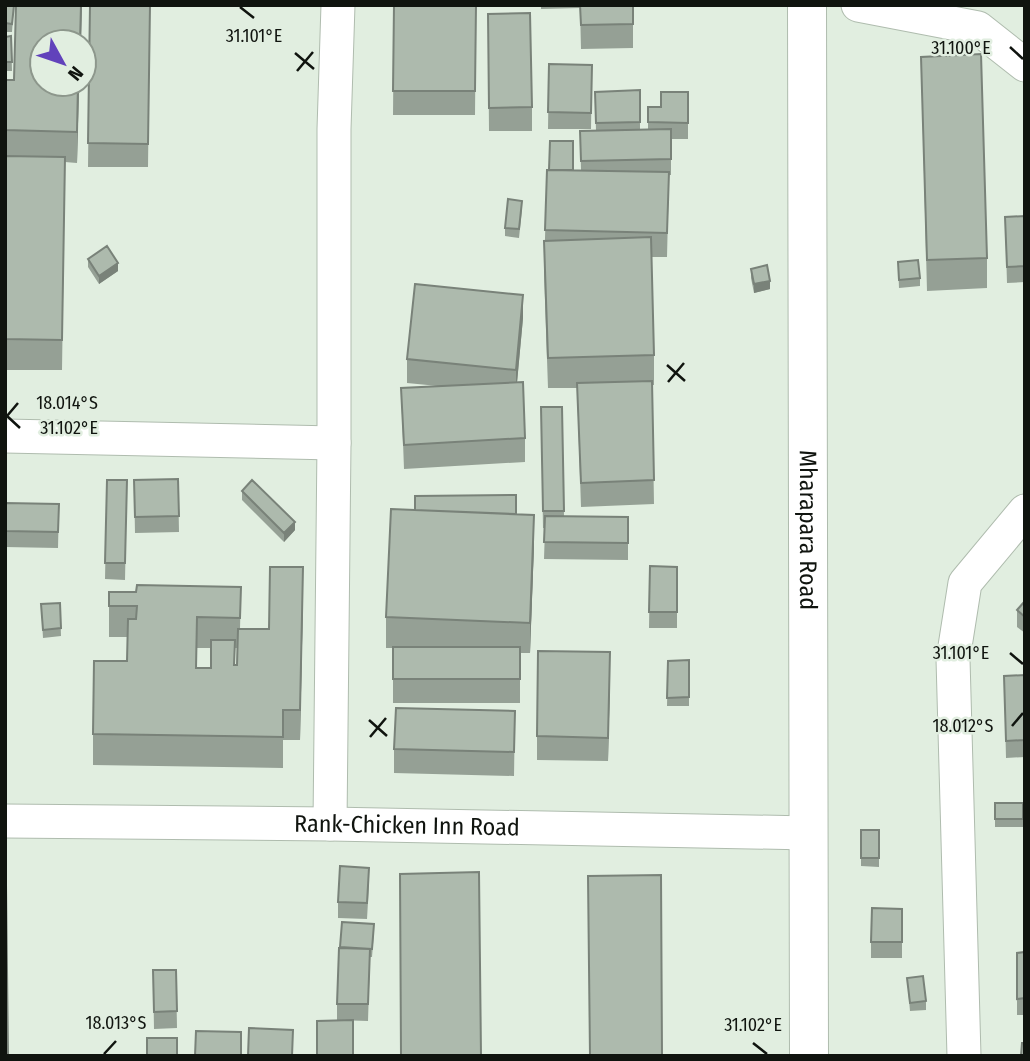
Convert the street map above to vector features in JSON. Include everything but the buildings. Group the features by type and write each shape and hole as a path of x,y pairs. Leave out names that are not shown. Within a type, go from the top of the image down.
{"main road":[{"name":"Mharapara Road","path":"807,5 809,1056"}],"street":[{"path":"330,824 334,130 338,5"},
{"path":"858,5 978,28 1025,65"},
{"path":"5,436 334,443"},
{"path":"964,1056 953,659 965,583 1025,511"},
{"name":"Rank-Chicken Inn Road","path":"5,821 809,833"}]}
